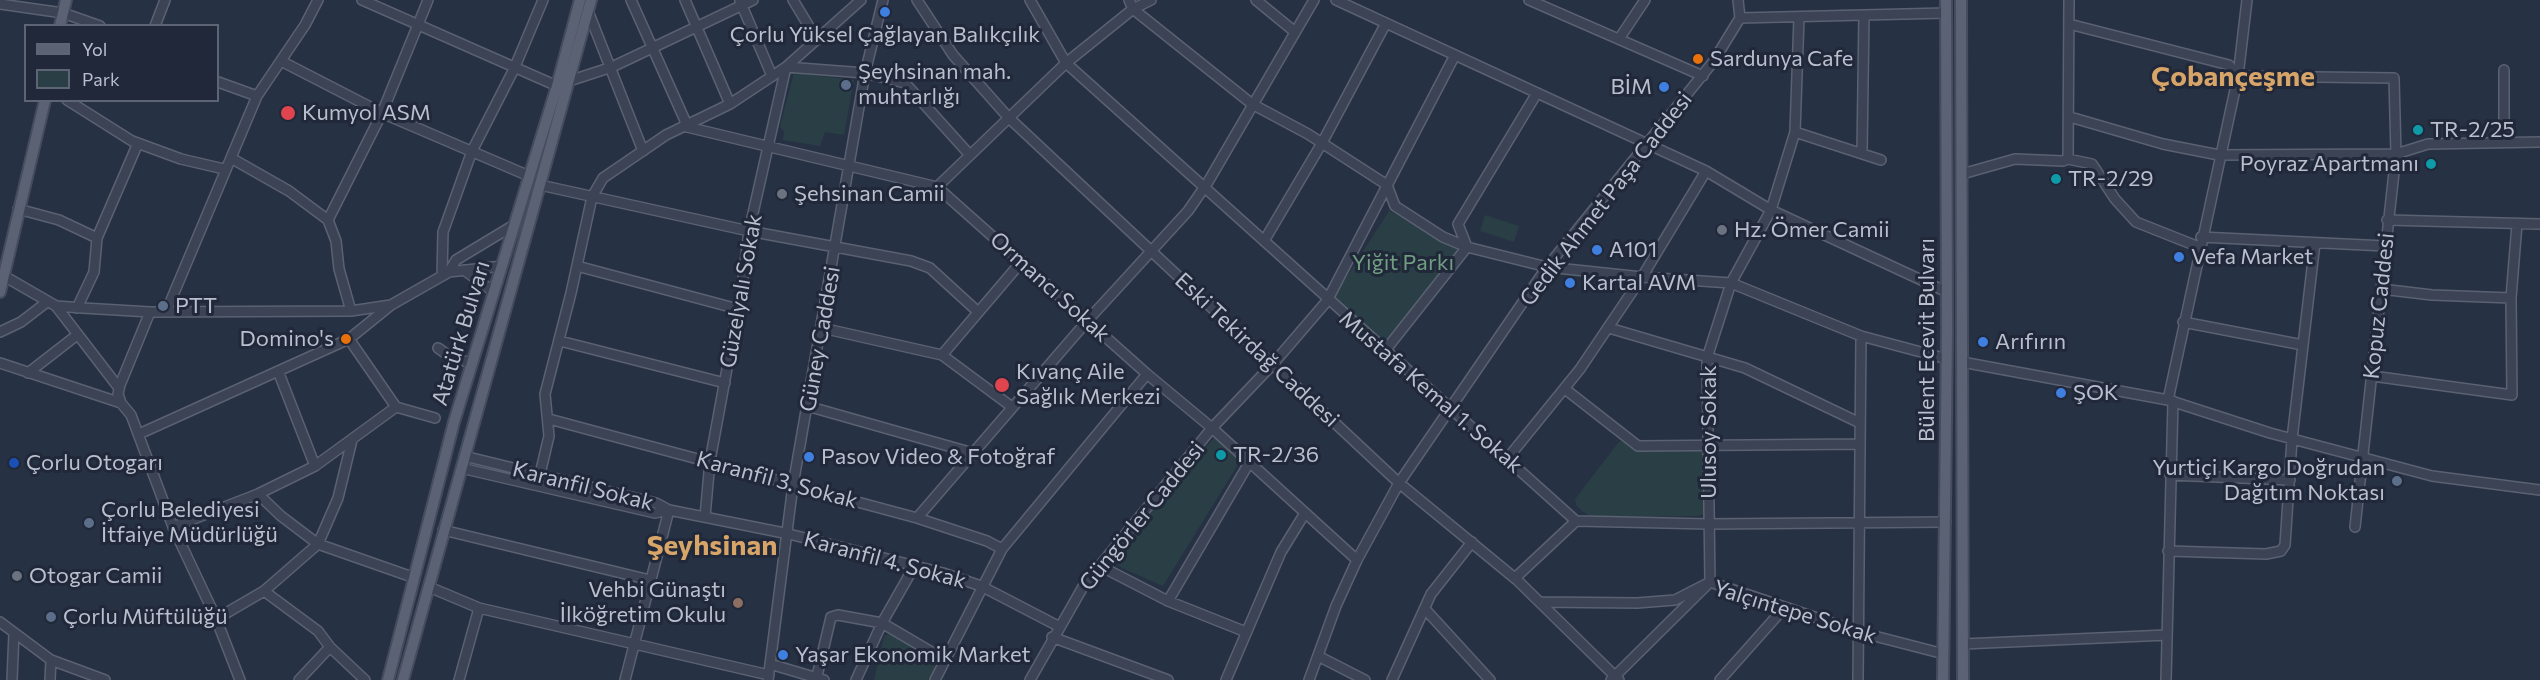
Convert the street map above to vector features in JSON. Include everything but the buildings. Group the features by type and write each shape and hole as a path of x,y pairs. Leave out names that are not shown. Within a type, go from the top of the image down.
{"main road":[{"path":"60,24 66,0"},
{"name":"Atatürk Bulvarı","path":"388,680 454,422 557,86 580,0"},
{"name":"Bülent Ecevit Bulvarı","path":"1944,680 1947,359 1946,0"},
{"name":"Bülent Ecevit Bulvarı","path":"1961,0 1963,680"},
{"name":"Atatürk Bulvarı","path":"403,680 590,5"},
{"path":"0,292 4,276 4,259 45,102"},
{"path":"502,266 517,267"}],"street":[{"path":"156,24 165,0"},
{"path":"166,312 256,96 305,25 318,0"},
{"path":"362,0 557,86"},
{"path":"328,220 382,113 428,0"},
{"path":"445,274 442,232 472,151 514,69 543,0"},
{"path":"631,0 685,126"},
{"path":"685,0 730,104"},
{"path":"569,81 612,67 741,3 753,0"},
{"path":"793,0 816,38"},
{"path":"540,474 549,436 545,394 578,266 592,197 603,178 685,126 730,104 786,67 861,0"},
{"name":"Güney Caddesi","path":"768,677 789,534 793,485 851,164 865,73 883,0"},
{"name":"Eski Tekirdağ Caddesi","path":"917,0 953,56 1008,117 1399,483 1515,578 1615,679"},
{"name":"Mustafa Kemal 1. Sokak","path":"1030,0 1066,63 1205,186 1327,301 1575,521"},
{"path":"937,187 1008,117 1131,5 1151,0"},
{"path":"1256,0 1295,32"},
{"path":"917,518 1088,320 1188,211 1314,0"},
{"path":"1336,0 1706,171 1771,210 1947,292"},
{"path":"1529,0 1550,4 1618,39 1703,76"},
{"path":"1618,39 1645,0"},
{"path":"1738,0 1740,18 1946,13"},
{"path":"2068,159 2069,0"},
{"path":"2166,680 2170,400 2183,322 2238,76 2247,0"},
{"path":"741,3 772,76"},
{"path":"0,4 63,13 94,24"},
{"path":"590,5 643,151"},
{"path":"1131,5 1251,104 1322,143 1387,185 1395,206 1443,237 1467,247 1547,267 1731,283 1862,336 1947,359"},
{"path":"1862,153 1864,15"},
{"name":"Ulusoy Sokak","path":"1710,582 1707,358 1731,283 1771,210 1795,132 1799,17"},
{"name":"Gedik Ahmet Paşa Caddesi","path":"1309,680 1357,560 1399,483 1451,411 1547,267 1703,76 1740,18"},
{"path":"1264,242 1322,143 1386,23"},
{"path":"2069,24 2229,65 2238,76"},
{"name":"Güngörler Caddesi","path":"1030,680 1058,626 1084,585 1212,428 1272,365 1327,301 1455,55"},
{"path":"281,62 382,113 529,176"},
{"path":"786,67 865,73 905,83 969,154"},
{"name":"Güzelyalı Sokak","path":"705,517 711,461 738,309 748,231 786,67"},
{"path":"2504,70 2504,142"},
{"name":"Kopuz Caddesi","path":"2238,76 2394,78 2396,154 2355,527"},
{"path":"219,82 256,96"},
{"path":"1467,247 1458,224 1537,93"},
{"path":"70,102 138,143 181,159 224,169"},
{"path":"2070,117 2163,144 2219,156 2396,154 2428,144 2540,142"},
{"name":"Ormancı Sokak","path":"685,126 851,164 937,187 1147,374 1212,428 1357,560"},
{"path":"1795,132 1881,160"},
{"path":"77,308 94,272 97,238 138,143"},
{"path":"231,158 289,191 328,220 336,241 339,269 351,311"},
{"path":"1962,174 2015,159 2063,161 2068,159 2092,164 2115,199 2136,222 2199,248"},
{"path":"1507,459 1565,389 1609,328 1706,171"},
{"path":"540,185 748,231 911,261 930,268 977,311"},
{"path":"18,209 59,220 97,238"},
{"path":"2388,220 2540,224"},
{"path":"2372,376 2512,395 2511,298 2517,224"},
{"path":"445,274 456,260 514,225"},
{"path":"2201,237 2385,246"},
{"path":"2168,551 2266,554 2281,551 2285,545 2292,439 2315,243"},
{"path":"1384,352 1467,247"},
{"path":"942,355 977,311 1022,261"},
{"path":"139,434 349,339 391,305 445,274 502,266"},
{"path":"578,266 738,309"},
{"path":"464,270 494,292"},
{"path":"4,276 51,304 119,388"},
{"path":"2381,289 2432,295 2511,298"},
{"path":"0,332 51,304 77,308 150,312 351,311 391,305"},
{"path":"150,312 119,388 121,403 131,415 172,527 216,619 240,680"},
{"path":"2183,322 2303,345"},
{"path":"822,328 942,355 1012,407"},
{"path":"1609,328 1744,368 1860,423"},
{"path":"28,373 77,335"},
{"path":"1858,680 1858,522 1862,336"},
{"path":"349,339 396,407 435,418"},
{"path":"560,341 725,383"},
{"path":"438,348 452,358 472,363"},
{"path":"1962,362 2170,400 2292,439 2432,476 2540,489"},
{"path":"0,363 121,403"},
{"path":"278,371 315,466"},
{"path":"935,680 981,586 1002,549 1147,374"},
{"path":"1565,389 1638,446 1859,444"},
{"path":"807,406 973,453"},
{"path":"172,527 258,494 315,466 396,407"},
{"name":"Karanfil 3. Sokak","path":"549,419 917,518 987,541 1002,549"},
{"path":"216,619 264,591 318,544 338,498 352,440"},
{"name":"Karanfil Sokak","path":"464,456 656,502 669,510"},
{"path":"1168,601 1250,463"},
{"name":"Karanfil Sokak","path":"461,468 655,513 669,510"},
{"path":"2170,475 2290,480"},
{"path":"258,494 281,516 318,544 415,578"},
{"path":"626,680 669,510"},
{"name":"Karanfil 4. Sokak","path":"669,510 789,534 915,565 981,586 1058,626"},
{"path":"1226,680 1281,552 1305,513"},
{"path":"1515,578 1575,521 1709,524 1946,522"},
{"path":"443,530 650,580"},
{"path":"1392,680 1431,594 1472,542"},
{"path":"856,680 882,623 915,565"},
{"path":"1100,566 1168,601 1246,632"},
{"path":"1615,679 1710,582"},
{"name":"Yalçıntepe Sokak","path":"1540,602 1637,603 1675,600 1710,582 1859,632 1944,654"},
{"path":"429,587 479,608 634,642 768,677"},
{"path":"264,591 318,632 330,647 365,680"},
{"path":"459,680 479,608"},
{"path":"1722,679 1784,608"},
{"path":"1425,609 1490,680"},
{"path":"770,664 820,678 831,617 858,617 882,623 945,660"},
{"path":"0,622 51,660 105,680"},
{"path":"12,680 14,633"},
{"path":"1963,645 2167,635"},
{"path":"1052,637 1151,677 1168,680"},
{"path":"298,680 330,647"},
{"path":"1318,656 1365,680"},
{"path":"51,660 51,680"}],"green space":[{"path":"794,73 854,80 844,135 825,132 820,146 783,140 784,132 780,126"},
{"name":"Yiğit Parkı","path":"1389,211 1467,247 1388,348 1332,300"},
{"path":"1485,215 1519,226 1514,242 1480,231"},
{"path":"1216,436 1236,456 1237,466 1163,586 1122,568 1110,557"},
{"path":"1623,440 1704,449 1706,503 1703,514 1699,516 1592,517 1582,511 1576,505 1575,499 1618,443"},
{"path":"889,634 933,658 935,668 928,680 874,680 884,636"}],"place":[{"name":"Çorlu Yüksel Çağlayan Balıkçılık","path":"885,12"},
{"name":"Sardunya Cafe","path":"1698,59"},
{"name":"Şeyhsinan mah. muhtarlığı","path":"846,85"},
{"name":"BİM","path":"1664,87"},
{"name":"Kumyol ASM","path":"288,113"},
{"name":"TR-2/25","path":"2418,130"},
{"name":"Poyraz Apartmanı","path":"2431,164"},
{"name":"TR-2/29","path":"2056,179"},
{"name":"Şehsinan Camii","path":"782,194"},
{"name":"Hz. Ömer Camii","path":"1722,230"},
{"name":"A101","path":"1597,250"},
{"name":"Vefa Market","path":"2179,257"},
{"name":"Kartal AVM","path":"1570,283"},
{"name":"PTT","path":"163,306"},
{"name":"Domino's","path":"346,339"},
{"name":"Arıfırın","path":"1983,342"},
{"name":"Kıvanç Aile Sağlık Merkezi","path":"1002,385"},
{"name":"ŞOK","path":"2061,393"},
{"name":"TR-2/36","path":"1221,455"},
{"name":"Pasov Video & Fotoğraf","path":"809,457"},
{"name":"Çorlu Otogarı","path":"14,463"},
{"name":"Yurtiçi Kargo Doğrudan Dağıtım Noktası","path":"2397,481"},
{"name":"Çorlu Belediyesi İtfaiye Müdürlüğü","path":"89,523"},
{"name":"Otogar Camii","path":"17,576"},
{"name":"Vehbi Günaştı İlköğretim Okulu","path":"738,603"},
{"name":"Çorlu Müftülüğü","path":"51,617"},
{"name":"Yaşar Ekonomik Market","path":"783,655"}],"district":[{"name":"Çobançeşme","path":"2233,77"},
{"name":"Şeyhsinan","path":"712,546"}]}
